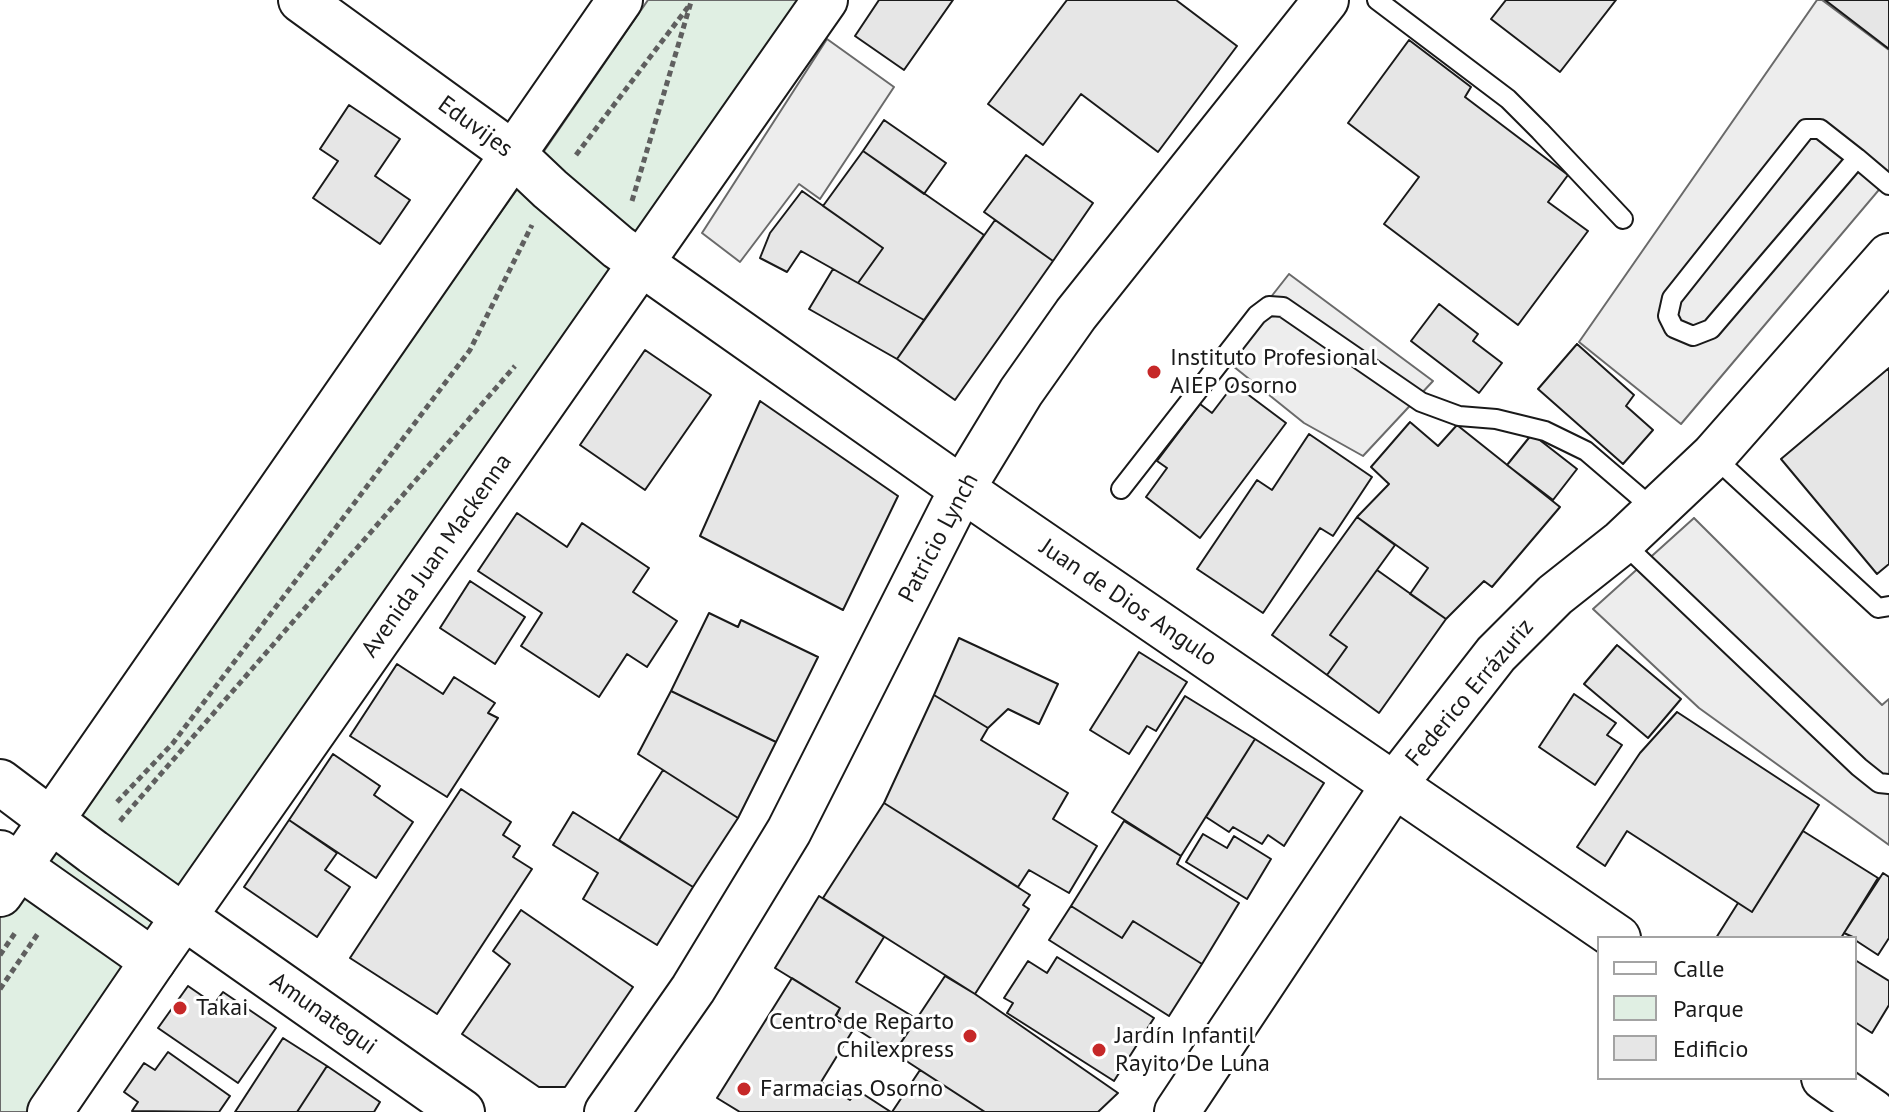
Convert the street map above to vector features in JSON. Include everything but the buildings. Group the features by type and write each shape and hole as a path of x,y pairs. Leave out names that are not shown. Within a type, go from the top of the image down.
{"street":[{"name":"Eduvijes","path":"301,0 512,153 630,255"},
{"path":"153,961 26,880 75,838 512,153 620,0"},
{"name":"Avenida Juan Mackenna","path":"50,1112 630,255 825,0"},
{"name":"Patricio Lynch","path":"607,1112 693,989 789,831 962,489 1021,392 1076,314 1326,0"},
{"name":"Juan de Dios Angulo","path":"630,255 962,489 1615,936"},
{"name":"Federico Errázuriz","path":"1177,1112 1394,785 1496,654 1555,595 1622,542 1713,456 1889,256"},
{"name":"Amunategui","path":"0,782 184,917 462,1112"},
{"path":"1827,1080 1873,1112"}],"lane":[{"path":"1377,0 1508,99 1623,219"},
{"path":"1857,158 1711,329 1693,336 1674,328 1668,316 1672,298 1806,129 1820,129 1857,158 1889,185"},
{"path":"1121,489 1257,315 1269,306 1283,307 1421,402 1459,416 1496,419 1545,431 1586,451 1656,511"},
{"path":"1713,456 1878,608 1889,606"},
{"path":"1622,542 1859,767 1879,783 1889,784"}],"path":[{"path":"630,255 692,1"},
{"path":"75,838 173,743 470,350 550,189 692,1"},
{"path":"75,838 515,365"},
{"path":"0,955 26,880"},
{"path":"0,989 26,880"}],"green space":[{"path":"648,0 812,0 35,1112 0,1112 0,917 540,157"}],"shaded area":[{"path":"1817,0 1822,0 1889,50 1889,178 1681,424 1579,342"},
{"path":"827,39 894,87 820,199 799,184 740,262 702,233"},
{"path":"1289,274 1433,381 1363,456 1304,423 1223,358"},
{"path":"1694,518 1882,705 1889,699 1889,845 1699,708 1593,609"}],"place":[{"name":"Instituto Profesional AIEP Osorno","path":"1154,372"},
{"name":"Takai","path":"180,1008"},
{"name":"Centro de Reparto Chilexpress","path":"970,1036"},
{"name":"Jardín Infantil Rayito De Luna","path":"1099,1050"},
{"name":"Farmacias Osorno","path":"744,1089"}]}
